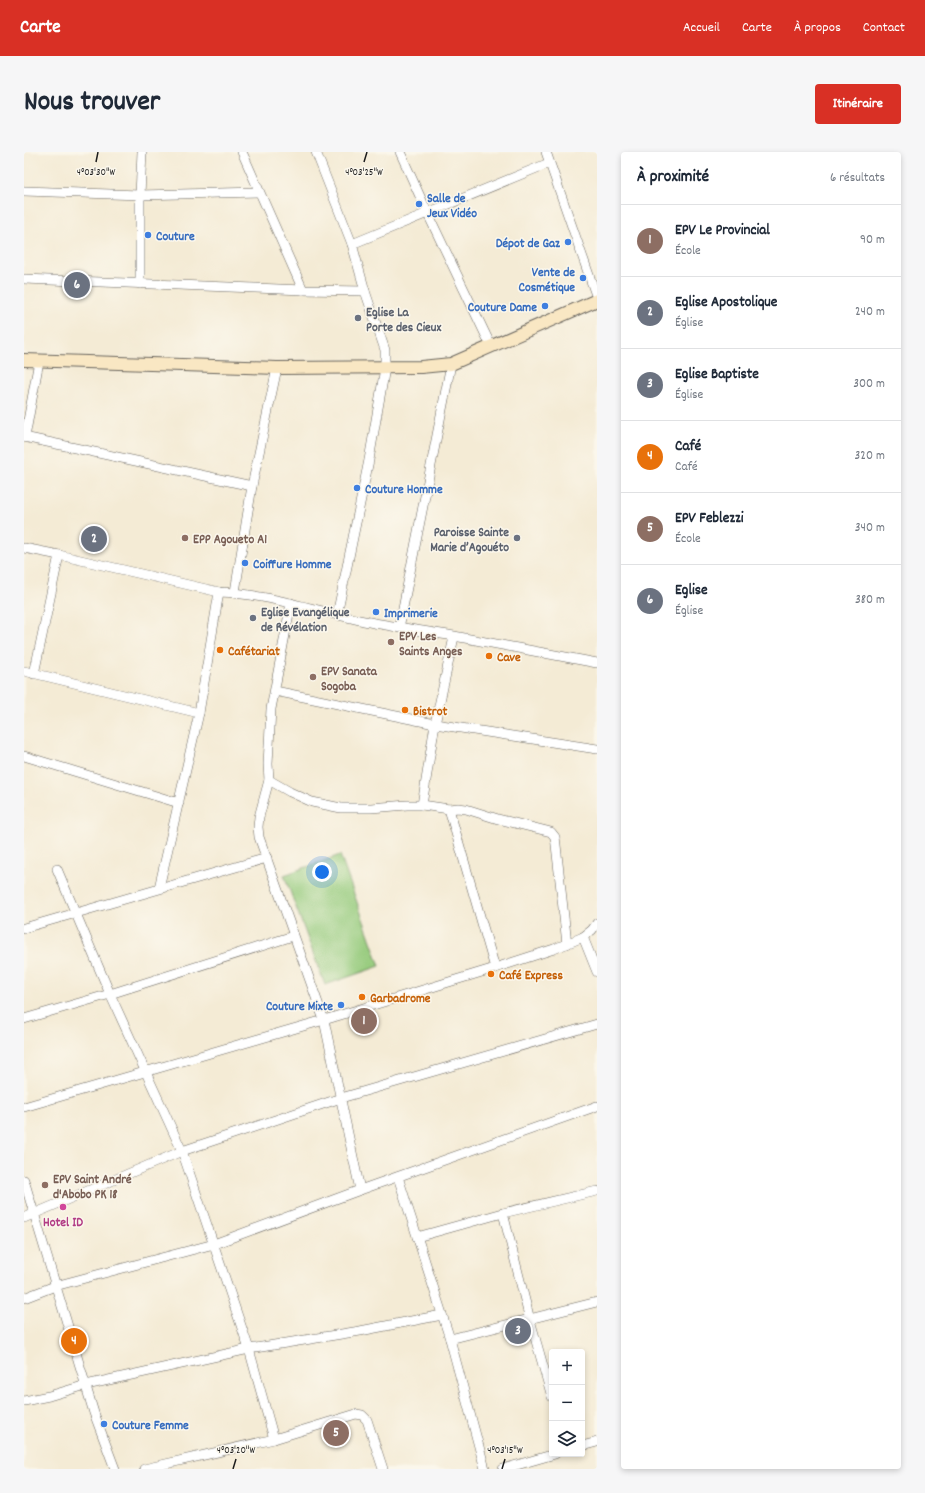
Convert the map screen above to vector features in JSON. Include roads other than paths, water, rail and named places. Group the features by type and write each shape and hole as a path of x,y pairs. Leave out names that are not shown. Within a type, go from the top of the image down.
{"street":[{"path":"140,284 140,195 142,152"},
{"path":"242,152 303,290"},
{"path":"316,152 352,244 365,290 385,350 385,368 369,460 337,615"},
{"path":"400,152 491,346"},
{"path":"24,360 39,362 277,368 385,368 451,364 597,299 546,152"},
{"path":"352,244 549,163"},
{"path":"24,191 140,195 259,192"},
{"path":"24,279 303,290 365,290"},
{"path":"39,362 24,437 252,486"},
{"path":"399,628 451,364"},
{"path":"235,592 252,486 277,368"},
{"path":"24,548 219,592 235,592 291,603 337,615 399,628 454,636 597,663"},
{"path":"34,674 59,555"},
{"path":"159,888 199,713 219,592"},
{"path":"291,603 270,725 269,780 258,827 259,836 293,936 324,1020 360,1190"},
{"path":"422,805 435,724 454,636"},
{"path":"24,671 199,713"},
{"path":"275,692 435,724 597,749"},
{"path":"24,756 179,803"},
{"path":"269,780 312,802 341,808 371,808 407,805 422,805 449,809 458,808 551,832 555,837 567,944"},
{"path":"449,809 495,968"},
{"path":"24,928 267,858"},
{"path":"57,869 144,1071 182,1151 249,1349 274,1438"},
{"path":"24,1107 324,1020 495,968 584,937 597,923"},
{"path":"24,1018 110,994 293,936"},
{"path":"584,937 597,972"},
{"path":"24,1218 182,1151 341,1098 597,1024"},
{"path":"24,1298 55,1286 214,1244 360,1190 597,1106"},
{"path":"398,1177 450,1339 485,1469"},
{"path":"24,1180 94,1413 116,1469"},
{"path":"417,1237 503,1213 597,1191"},
{"path":"503,1213 530,1320 549,1386"},
{"path":"450,1339 597,1302"},
{"path":"24,1401 86,1385 249,1349 360,1331 442,1315"},
{"path":"144,1469 274,1438 356,1414 362,1415 367,1420 383,1469"},
{"path":"585,1445 597,1442"},
{"path":"503,1469 536,1464 549,1457"}],"place":[{"name":"Salle de Jeux Vidéo","path":"419,204"},
{"name":"Couture","path":"148,235"},
{"name":"Dépot de Gaz","path":"568,242"},
{"name":"Vente de Cosmétique","path":"583,278"},
{"name":"Eglise","path":"77,285"},
{"name":"Couture Dame","path":"545,306"},
{"name":"Eglise La Porte des Cieux","path":"358,318"},
{"name":"Couture Homme","path":"357,488"},
{"name":"EPP Agoueto A1","path":"185,538"},
{"name":"Paroisse Sainte Marie d’Agouéto","path":"517,538"},
{"name":"Eglise Apostolique","path":"94,539"},
{"name":"Coiffure Homme","path":"245,563"},
{"name":"Imprimerie","path":"376,612"},
{"name":"Eglise Evangélique de Révélation","path":"253,618"},
{"name":"EPV Les Saints Anges","path":"391,642"},
{"name":"Cafétariat","path":"220,650"},
{"name":"Cave","path":"489,656"},
{"name":"EPV Sanata Sogoba","path":"313,677"},
{"name":"Bistrot","path":"405,710"},
{"name":"Café Express","path":"491,974"},
{"name":"Garbadrome","path":"362,997"},
{"name":"Couture Mixte","path":"341,1005"},
{"name":"EPV Le Provincial","path":"364,1021"},
{"name":"EPV Saint André d'Abobo PK 18","path":"45,1185"},
{"name":"Hotel ID","path":"63,1207"},
{"name":"Eglise Baptiste","path":"518,1331"},
{"name":"Café","path":"74,1341"},
{"name":"Couture Femme","path":"104,1424"},
{"name":"EPV Feblezzi","path":"336,1433"}]}
